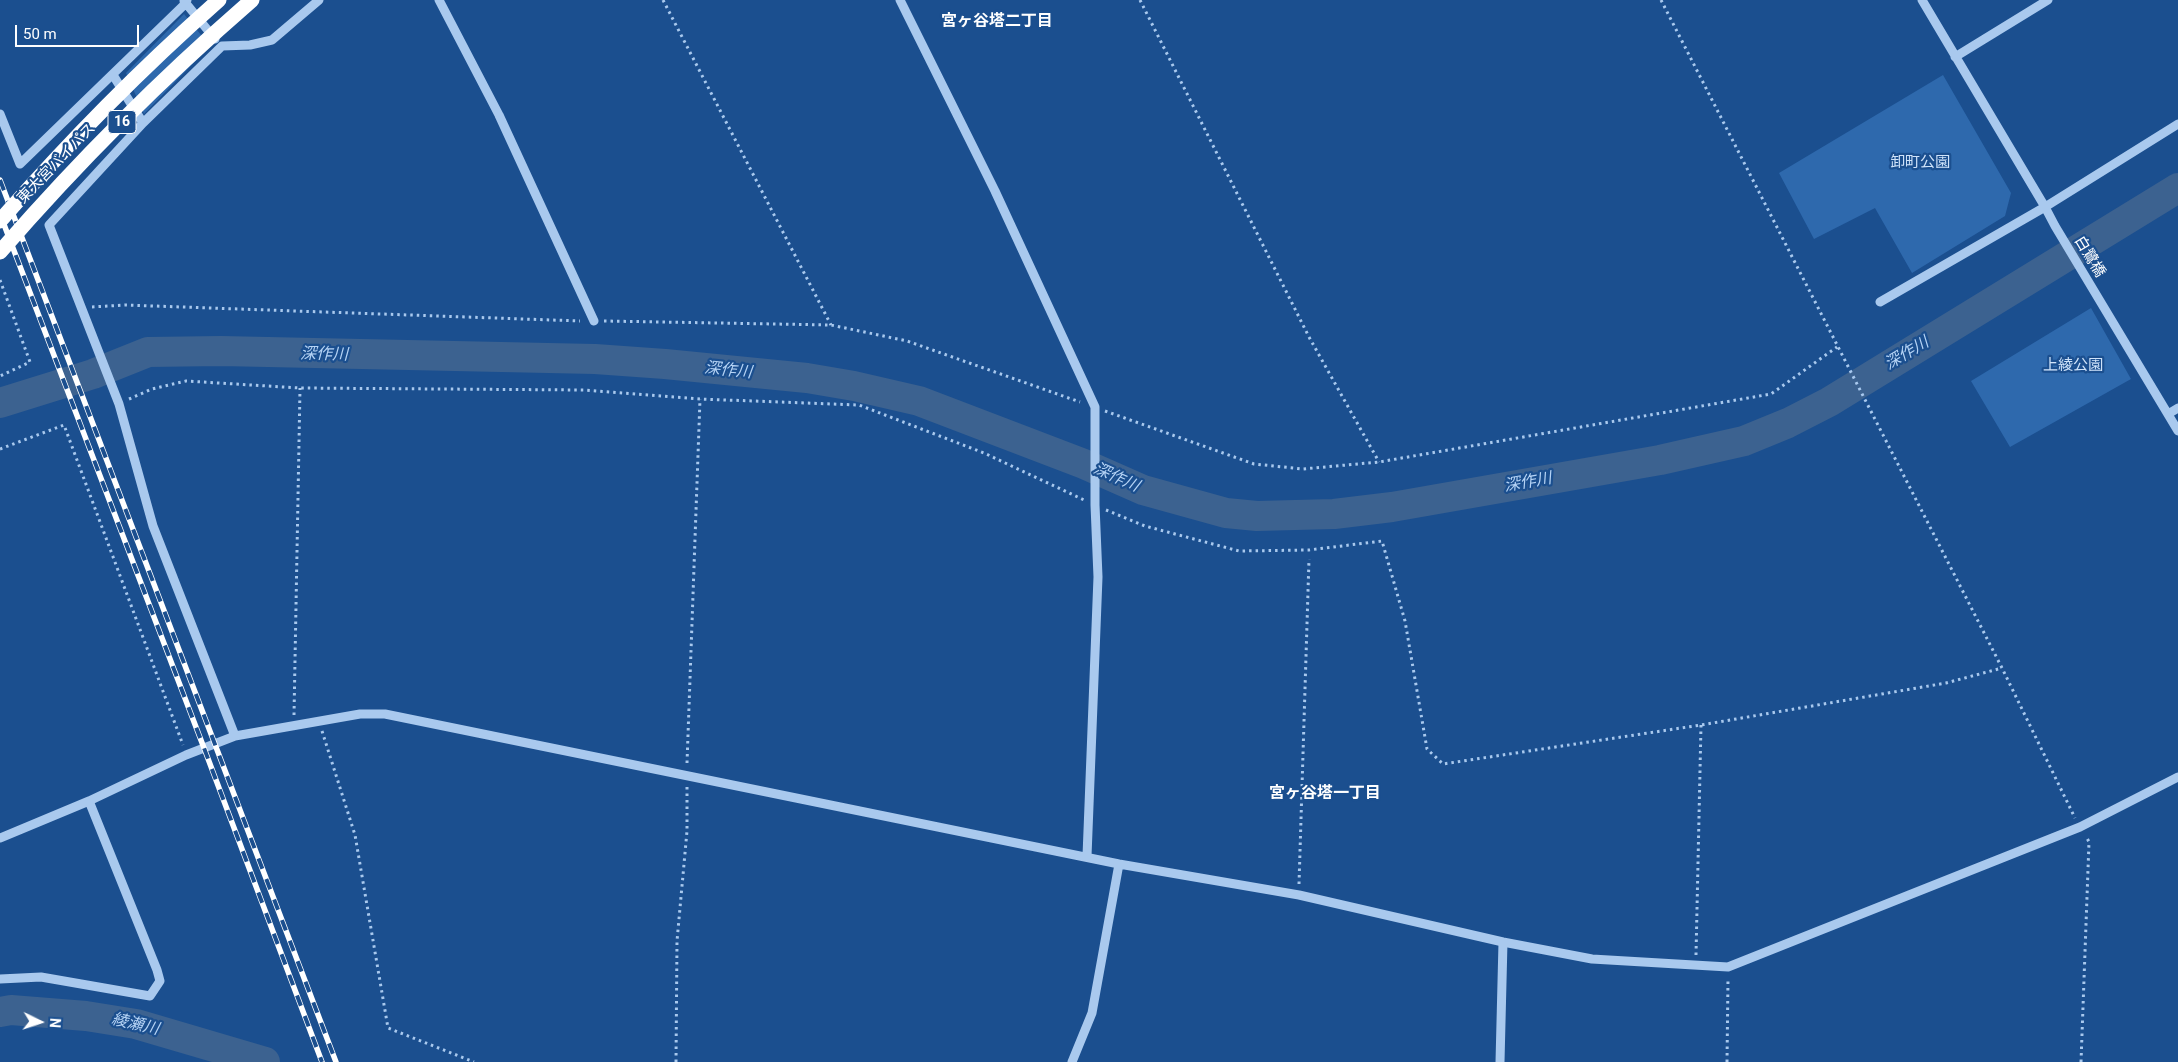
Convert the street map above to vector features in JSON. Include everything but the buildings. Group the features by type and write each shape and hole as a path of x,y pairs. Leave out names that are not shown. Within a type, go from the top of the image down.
{"highway":[{"name":"東大宮バイパス","path":"0,220 85,130 185,30 219,0"},
{"name":"東大宮バイパス","path":"0,252 39,207 106,138 194,51 252,0"}],"street":[{"path":"235,736 153,526 119,404 49,225 143,123 222,46 250,45 272,40 319,0"},
{"path":"440,0 499,115 594,321"},
{"path":"900,0 996,191 1095,407 1095,505 1098,578 1087,856"},
{"name":"白鷺橋","path":"1922,0 2045,207 2054,226 2178,431"},
{"path":"1955,57 2048,0"},
{"path":"0,114 20,164 185,1 222,46"},
{"path":"113,74 143,123"},
{"path":"1880,302 2045,207 2178,124"},
{"path":"2168,414 2178,408"},
{"path":"0,838 89,801 186,755 235,736 360,714 385,714 687,774 1119,864 1299,895 1503,942 1592,959 1728,967 2080,827 2178,778"},
{"path":"0,979 42,977 150,996 160,981 158,970 89,801"},
{"path":"1072,1062 1092,1013 1119,864"},
{"path":"1500,1062 1503,942"}],"path":[{"path":"663,0 831,325"},
{"path":"1140,0 1309,337 1379,462"},
{"path":"1661,0 2089,842 2081,1062"},
{"path":"0,280 30,362 0,376"},
{"path":"81,307 125,305 594,321 831,325 907,341 1254,464 1303,468 1379,462 1771,394 1837,347"},
{"path":"119,404 152,388 186,381 300,388 584,390 700,399 859,405 984,453 1095,505 1145,526 1239,551 1309,550 1382,541 1405,621 1427,749 1443,764 1701,725 1946,683 2002,668"},
{"path":"294,725 300,388"},
{"path":"676,1062 677,941 687,831 687,774 700,399"},
{"path":"0,449 64,425 186,755"},
{"path":"1299,895 1309,559"},
{"path":"319,721 355,834 388,1028 474,1062"},
{"path":"1696,966 1701,725"},
{"path":"1727,1062 1728,967"}],"green space":[{"path":"184,14 210,46 144,114 126,73"},
{"name":"卸町公園","path":"1943,75 2011,193 2005,216 1912,273 1875,208 1814,239 1779,173"},
{"name":"上綾公園","path":"2091,308 2131,379 2010,447 1971,381"}],"waterway":[{"name":"深作川","path":"0,403 93,374 148,352 221,351 595,359 665,364 807,378 854,386 919,401 1084,464 1143,490 1226,513 1257,516 1334,514 1392,507 1660,460 1744,441 1788,423 1829,402 2178,188"},
{"name":"綾瀬川","path":"0,1012 11,1010 86,1016 136,1024 265,1062"}],"railway":[{"path":"0,180 336,1062"},
{"path":"0,214 322,1062"}],"district":[{"name":"宮ヶ谷塔二丁目","path":"997,22"},
{"name":"宮ヶ谷塔一丁目","path":"1325,794"}]}
